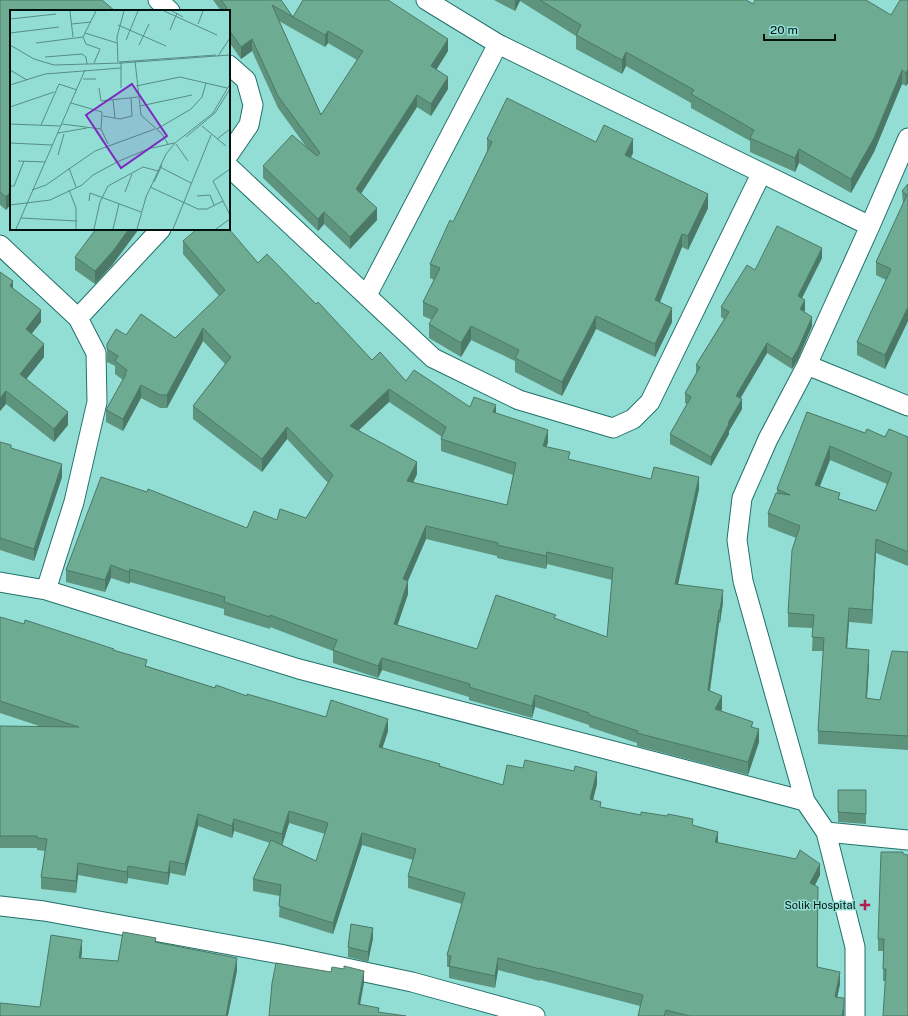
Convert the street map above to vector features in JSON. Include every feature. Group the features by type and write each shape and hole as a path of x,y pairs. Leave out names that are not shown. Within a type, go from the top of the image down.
{"street":[{"path":"158,0 169,10"},
{"path":"426,0 498,44 870,226"},
{"path":"367,295 498,44"},
{"path":"230,66 246,80 253,105 249,125 230,153"},
{"path":"855,1016 854,947 826,832 805,801 743,582 737,540 742,498 768,439 807,366 908,138"},
{"path":"230,168 434,358 519,400 613,428 633,419 650,402 761,174"},
{"path":"78,318 160,230"},
{"path":"0,245 78,318 96,353 97,402 74,502 46,590"},
{"path":"807,366 908,406"},
{"path":"0,582 46,590 299,669 805,801"},
{"path":"826,832 908,840"},
{"path":"0,906 44,911 280,954 412,982 535,1016"}],"building":[{"path":"0,0 102,0 114,10 10,10 10,192 6,197 0,192"},
{"path":"221,0 281,0 293,17 303,0 388,0 448,39 431,66 448,77 431,104 417,95 356,189 377,208 350,237 324,212 318,219 263,166 292,135 317,156 320,153 278,96 252,39 241,47 230,31 230,10 224,10 227,8","holes":["272,5 325,35 328,31 363,51 321,115"]},
{"path":"540,0 746,0 753,4 755,0 866,0 891,15 900,0 908,0 908,69 906,73 902,70 874,138 851,179 799,149 795,158 750,138 754,130 691,94 694,90 626,52 622,60 576,35 581,25"},
{"path":"507,98 596,142 604,125 633,139 625,155 708,194 688,236 682,234 655,300 672,308 655,344 596,316 562,382 515,358 519,350 471,326 461,343 429,324 438,309 423,302 440,268 430,264 450,220 453,222 492,142 487,139"},
{"path":"908,184 908,307 885,355 857,342 891,269 876,262 907,195 902,191"},
{"path":"777,226 822,248 798,296 805,300 800,309 812,317 792,359 767,343 736,396 742,399 711,457 670,434 691,397 685,393 700,367 696,365 729,312 721,307 747,265 755,270"},
{"path":"95,230 128,230 113,251 95,271 75,257"},
{"path":"196,230 230,230 258,263 267,254 316,304 318,302 372,360 380,352 406,381 414,370 470,407 474,397 496,405 493,412 548,430 543,446 570,452 568,459 651,479 654,467 699,477 675,584 723,590 708,690 722,696 715,709 753,722 751,727 759,729 748,762 637,733 638,731 535,695 532,706 469,687 470,684 382,658 378,666 333,650 337,640 270,615 270,617 224,602 225,597 130,569 129,572 111,565 105,580 66,570 101,477 147,492 148,489 247,528 254,511 277,520 280,509 306,518 333,475 287,427 262,459 193,406 231,357 203,328 167,395 160,395 141,385 123,419 106,410 127,370 115,361 118,356 107,349 107,344 116,329 126,335 141,314 175,338 225,290 183,241","holes":["389,389 446,427 441,439 516,463 507,505 407,481 417,462 350,426","426,526 498,543 497,545 546,556 547,552 613,568 607,637 554,618 556,615 496,595 477,649 394,624 408,581 403,579"]},
{"path":"0,272 13,281 10,286 41,310 26,329 44,344 20,374 68,412 54,429 6,391 0,398"},
{"path":"807,412 865,433 867,429 885,437 889,429 908,437 908,552 876,539 872,610 849,608 846,648 869,650 866,698 880,700 892,651 908,652 908,736 818,731 824,638 812,637 814,615 788,613 792,550 800,526 768,513 776,493 790,495 777,489","holes":["830,446 892,473 876,511 838,499 840,493 815,485"]},
{"path":"0,442 11,445 11,448 62,464 34,549 0,538"},
{"path":"0,617 24,624 25,620 114,649 113,650 147,660 145,666 215,688 216,685 247,696 247,694 326,717 331,700 388,719 379,747 440,764 439,766 503,785 507,765 523,768 525,760 574,771 575,766 597,772 590,799 601,802 600,807 641,815 641,812 667,816 668,814 693,819 692,825 718,832 715,842 796,859 800,850 820,864 810,883 818,887 817,967 840,972 835,997 844,998 842,1016 690,1016 666,1010 664,1016 638,1016 643,995 498,958 495,976 449,966 451,956 447,955 465,893 408,876 416,849 362,833 333,923 279,906 281,885 253,879 271,840 316,861 328,823 289,811 282,834 234,819 232,826 198,814 185,864 170,861 168,873 128,866 127,872 78,863 76,881 41,877 47,839 37,838 37,836 0,836 0,726 79,727 0,701"},
{"path":"838,790 866,790 866,814 838,812"},
{"path":"881,852 903,852 903,854 908,855 908,1016 883,1016 886,969 883,969 884,939 878,939"},
{"path":"351,924 373,928 368,952 348,947"},
{"path":"123,932 156,938 155,942 237,958 226,1016 0,1016 0,1003 40,1007 51,935 82,940 79,958 118,961"},
{"path":"276,963 331,972 332,967 344,969 344,966 364,971 358,1004 379,1008 378,1012 406,1016 269,1016 272,983"}],"place":[{"name":"Solik Hospital","path":"865,905"}]}
